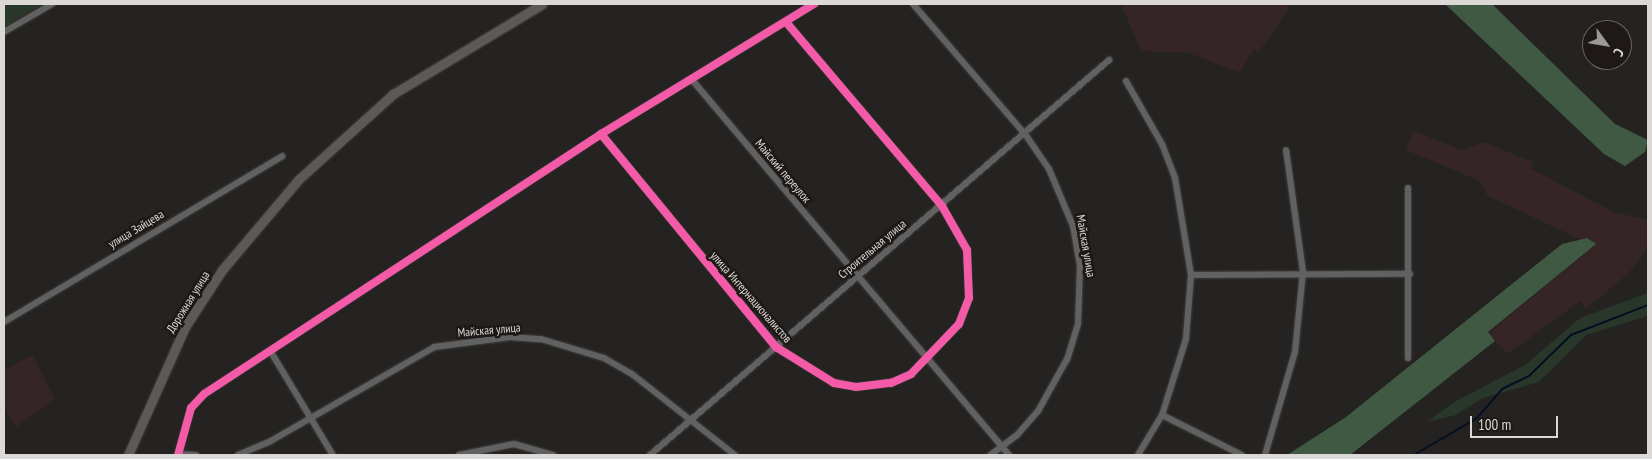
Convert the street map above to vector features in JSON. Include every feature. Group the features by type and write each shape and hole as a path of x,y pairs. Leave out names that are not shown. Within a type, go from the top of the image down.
{"street":[{"path":"4,32 52,4"},
{"name":"Дорожная улица","path":"128,455 185,327 222,270 298,179 393,94 542,4"},
{"path":"196,455 178,454 191,408 271,352 601,134 693,81 814,4"},
{"name":"Майская улица","path":"913,4 1025,134 1065,202 1081,289 1078,324 1067,359 1038,411 1003,448 990,455"},
{"name":"улица Интернационалистов","path":"601,134 776,347 819,377 856,387 891,383 930,360 959,324 970,281 967,250 942,206 786,22"},
{"name":"Строительная улица","path":"650,455 857,275 942,206 1109,60"},
{"name":"Майский переулок","path":"693,81 1009,455"},
{"path":"1126,81 1162,144 1175,178 1191,275 1186,339 1162,415 1138,455"},
{"path":"1265,455 1295,352 1302,272 1286,150"},
{"name":"улица Зайцева","path":"4,322 282,156"},
{"path":"1408,188 1410,274 1408,358"},
{"path":"1191,275 1302,272 1410,274"},
{"name":"Майская улица","path":"238,455 269,442 310,416 434,347 510,337 541,339 604,358 734,455"},
{"path":"271,352 333,455"},
{"path":"1162,415 1242,455"},
{"path":"459,455 514,444 553,455"}],"shaded area":[{"path":"1121,4 1291,4 1273,34 1258,52 1254,49 1240,73 1189,53 1141,51"},
{"path":"1414,131 1462,150 1484,142 1533,162 1531,169 1614,212 1648,220 1648,247 1628,274 1586,309 1580,301 1507,354 1489,333 1594,246 1488,196 1478,180 1406,150"},
{"path":"33,355 55,399 16,427 4,405 4,370"}],"green space":[{"path":"4,4 43,4 4,27"},
{"path":"1445,4 1492,4 1615,124 1648,140 1645,152 1625,166 1604,154"},
{"path":"1587,238 1596,244 1488,332 1495,341 1350,455 1287,455 1346,417 1562,244"},
{"path":"1648,293 1648,316 1586,335 1539,382 1483,398 1456,415 1427,422 1454,402 1525,365 1580,318"}],"waterway":[{"path":"1414,455 1477,418 1502,389 1529,376 1571,335 1648,305"}],"cycle path":[{"path":"178,455 191,408 204,394 601,134 814,4"},
{"path":"601,134 776,347 834,383 856,387 891,383 911,374 959,324 969,298 967,250 942,206 786,22"}]}
